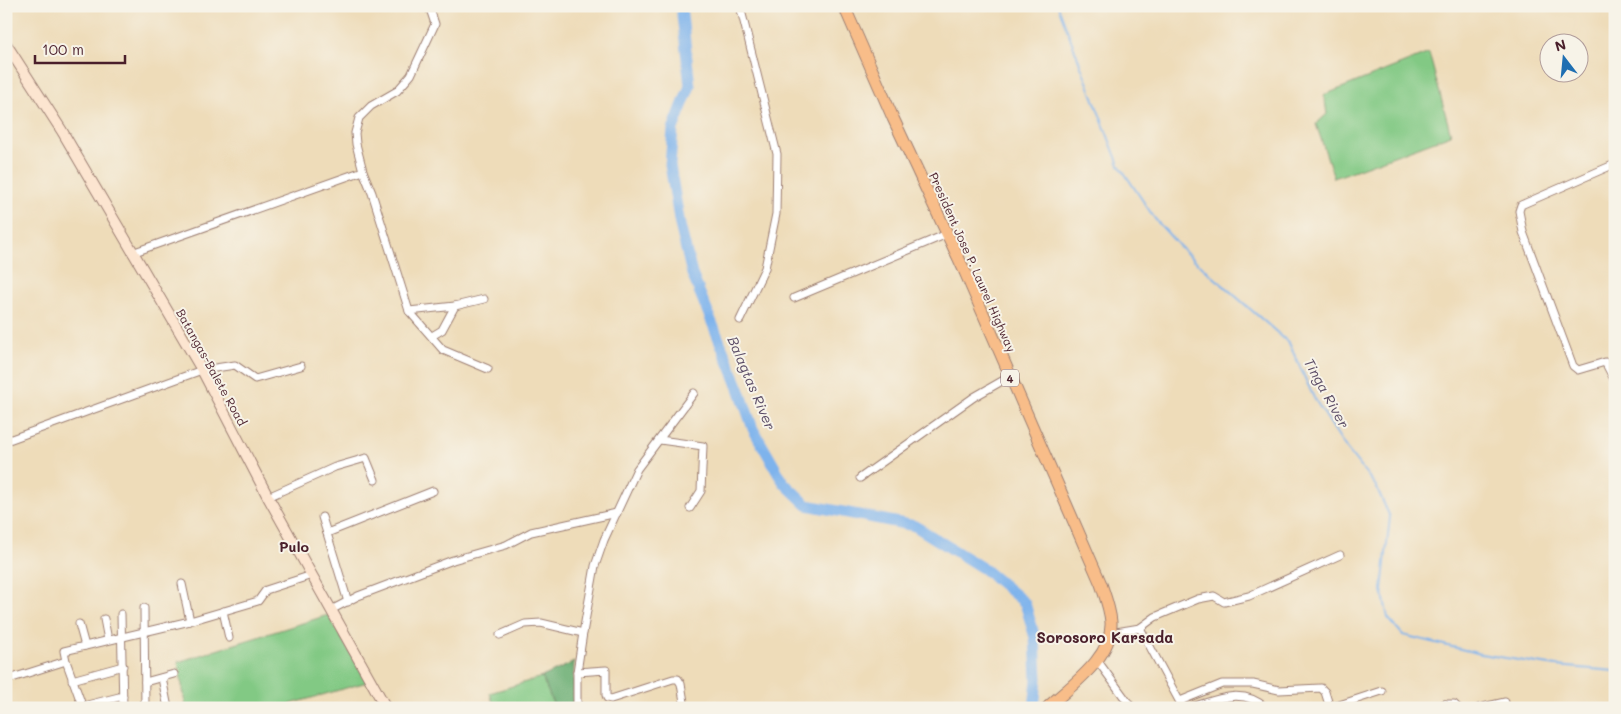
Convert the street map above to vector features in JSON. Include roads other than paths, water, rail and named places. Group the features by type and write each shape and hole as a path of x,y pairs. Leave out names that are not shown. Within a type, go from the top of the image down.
{"highway":[{"name":"President Jose P. Laurel Highway","path":"844,6 1094,564 1108,610 1111,622 1106,647 1097,660 1047,708"}],"main road":[{"name":"Batangas-Balete Road","path":"6,44 62,131 202,370 268,497 386,708"}],"street":[{"path":"429,6 435,24 411,75 398,91 371,106 360,118 356,133 363,171 372,193 409,311 442,350 488,369"},
{"path":"740,6 777,154 776,214 765,268 740,320"},
{"path":"1615,164 1520,205 1519,211 1529,251 1573,366 1578,370 1604,362 1615,381"},
{"path":"132,253 363,171"},
{"path":"794,298 947,234"},
{"path":"409,311 455,306 484,299"},
{"path":"432,336 442,330 455,306"},
{"path":"6,441 202,370 235,365 252,378 261,379 301,366"},
{"path":"860,478 974,397 1009,376"},
{"path":"577,708 578,672 583,633 596,566 604,540 637,469 694,393"},
{"path":"660,440 703,446 701,491 690,508"},
{"path":"268,497 335,467 366,458 375,480"},
{"path":"327,532 433,491"},
{"path":"330,610 453,560 506,545 531,532 617,513"},
{"path":"322,517 348,602"},
{"path":"1110,633 1140,628 1155,617 1198,599 1214,596 1224,602 1249,596 1340,555"},
{"path":"123,696 83,707 72,680 64,651 190,621 258,602 266,590 312,575"},
{"path":"182,584 190,621"},
{"path":"144,608 145,708"},
{"path":"223,611 230,638"},
{"path":"121,614 123,708"},
{"path":"104,619 108,640"},
{"path":"500,635 525,624 541,623 583,633"},
{"path":"79,624 85,646"},
{"path":"1140,628 1182,704 1222,684 1253,684 1279,690 1321,688 1325,692 1330,708 1382,691"},
{"path":"1097,660 1132,708"},
{"path":"6,680 66,661"},
{"path":"72,680 123,666"},
{"path":"578,672 606,670 606,695 611,699 673,679 678,680 681,684 685,708"},
{"path":"145,682 174,674"},
{"path":"162,678 168,708"},
{"path":"1189,708 1230,695 1240,695 1250,697 1266,708"},
{"path":"1479,708 1505,702"},
{"path":"1434,708 1454,704 1458,708"}],"waterway":[{"name":"Balagtas River","path":"681,6 690,86 673,129 670,165 680,225 692,274 739,388 753,429 784,483 807,505 915,526 984,569 1025,603 1035,638 1037,679 1034,708"},
{"name":"Tinga River","path":"1058,6 1119,165 1155,219 1184,251 1289,343 1314,398 1346,448 1376,486 1390,517 1382,590 1388,618 1403,635 1481,654 1556,666 1615,671"}],"district":[{"name":"Pulo","path":"294,546"},
{"name":"Sorosoro Karsada","path":"1105,637"}]}
